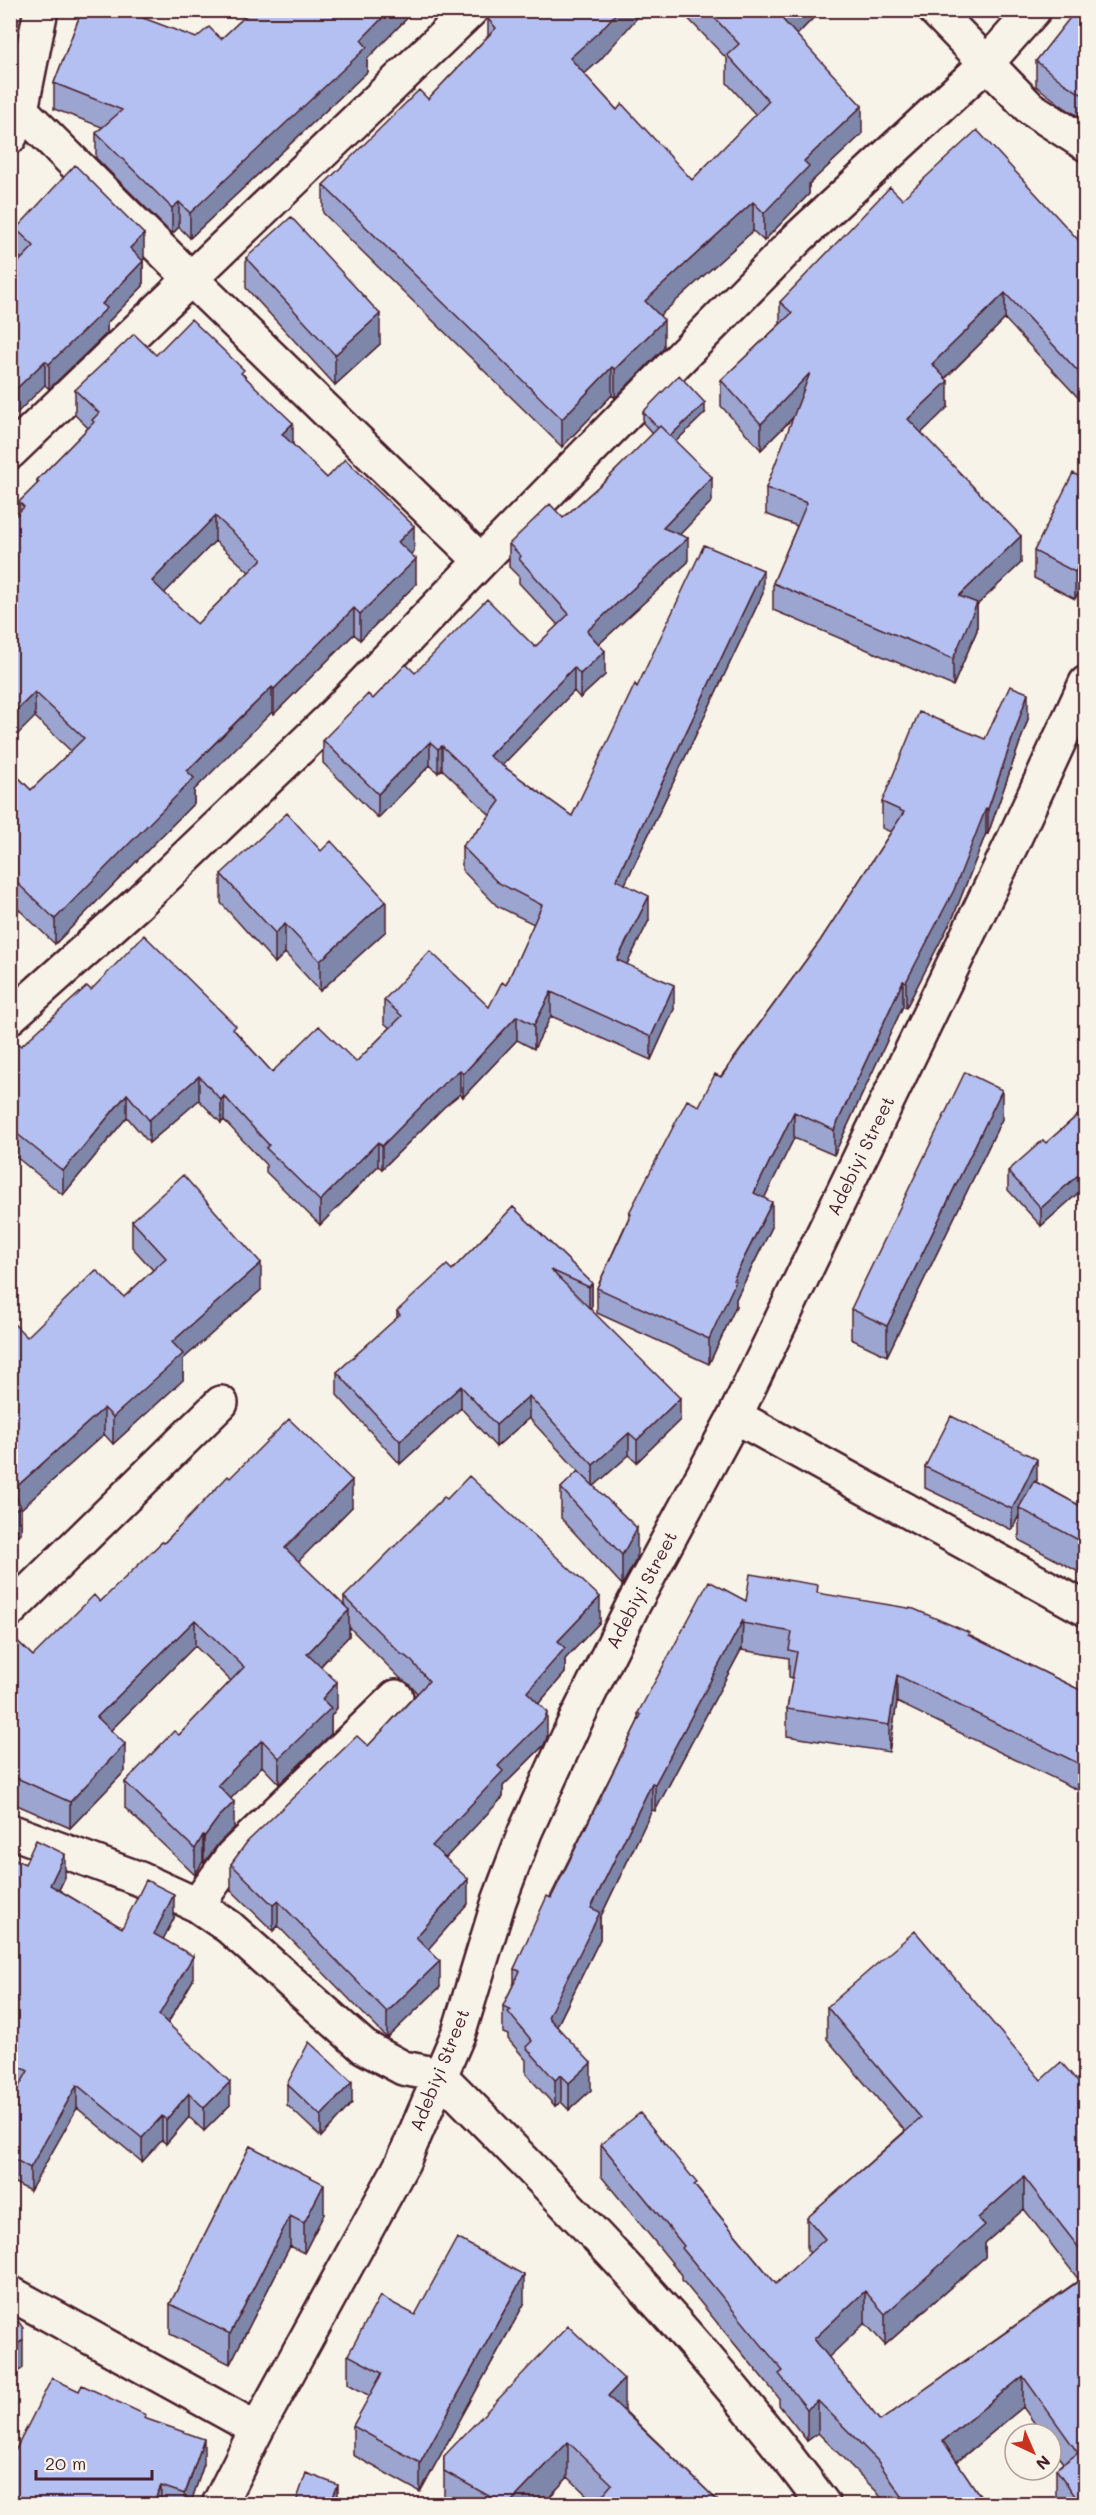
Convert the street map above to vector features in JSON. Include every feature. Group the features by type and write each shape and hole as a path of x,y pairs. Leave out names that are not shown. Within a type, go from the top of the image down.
{"street":[{"path":"41,10 16,124 190,279 481,561"},
{"path":"10,452 471,10"},
{"path":"934,10 1030,108 1086,144"},
{"path":"10,1017 137,904 330,719 481,561 799,237 987,63 1034,10"},
{"name":"Adebiyi Street","path":"219,2505 257,2429 403,2162 459,2032 499,1901 530,1821 573,1726 632,1607 735,1416 1015,837 1086,682"},
{"path":"10,1610 221,1403"},
{"path":"735,1416 1086,1609"},
{"path":"197,1905 233,1854 396,1697"},
{"path":"10,1831 140,1879 197,1905 229,1927 364,2047 403,2068 439,2075 613,2254 692,2340 762,2422 823,2505"},
{"path":"10,2293 257,2429"}],"building":[{"path":"82,10 140,10 138,16 196,38 209,27 221,39 252,10 390,10 361,40 367,47 190,213 179,202 172,208 96,133 122,110 54,83"},
{"path":"497,10 619,10 570,58 617,110 622,104 692,180 769,101 727,55 739,44 707,10 793,10 783,20 862,106 804,161 809,166 764,213 753,202 645,301 664,320 615,369 612,367 562,419 323,185 419,90 428,99 496,28 488,19"},
{"path":"1076,10 1086,10 1086,97 1036,61"},
{"path":"977,130 1083,245 1086,243 1086,380 1005,293 932,364 948,381 908,419 1021,536 959,596 977,603 953,659 773,583 807,503 766,488 810,373 761,424 721,380 792,313 780,302 890,187 902,199"},
{"path":"75,165 144,234 130,248 143,261 102,304 107,308 49,364 45,361 10,395 10,271 34,246 16,229"},
{"path":"291,217 380,314 335,355 246,258"},
{"path":"191,319 244,370 241,373 293,423 282,434 327,478 345,459 414,526 398,542 416,559 360,614 354,608 274,689 272,687 240,718 187,771 194,778 55,919 10,876 10,769 31,790 84,738 35,692 10,717 10,521 24,507 19,502 39,482 37,480 94,422 92,420 99,413 75,390 134,334 156,355","holes":["215,516 262,559 197,624 152,581"]},
{"path":"679,375 705,403 670,436 660,426 658,428 643,412"},
{"path":"660,426 712,477 663,528 688,538 587,631 605,651 580,674 574,667 489,756 572,816 635,684 637,687 704,545 763,570 616,880 649,896 617,960 674,985 651,1037 551,992 534,1025 517,1016 463,1074 460,1070 444,1083 382,1146 378,1142 320,1201 266,1148 269,1145 224,1096 221,1100 199,1076 149,1120 127,1094 63,1171 10,1128 10,1045 14,1040 21,1046 87,986 91,990 144,935 236,1026 233,1029 272,1072 319,1026 356,1062 402,1016 384,1000 430,951 489,1007 502,982 506,985 542,905 497,882 462,846 483,825 500,801 442,746 438,749 430,742 378,794 323,740 368,694 373,699 406,664 415,673 487,599 535,647 569,614 519,559 521,556 509,544 550,504 563,518 608,478"},
{"path":"1086,463 1086,552 1075,572 1034,551 1073,473 1080,477"},
{"path":"1010,686 1028,693 988,809 986,808 954,890 906,982 903,981 834,1130 794,1112 754,1193 772,1202 733,1280 736,1281 709,1339 597,1288 631,1214 629,1213 687,1100 699,1106 715,1074 721,1077 820,941 904,812 882,802 919,712 985,739"},
{"path":"287,813 321,851 331,841 386,901 320,961 285,924 275,933 221,874"},
{"path":"965,1072 1002,1090 887,1326 851,1309"},
{"path":"1086,1108 1086,1168 1041,1208 1008,1171 1043,1140 1046,1143"},
{"path":"183,1175 261,1263 172,1342 183,1354 113,1417 104,1408 13,1490 21,1507 10,1512 10,1320 27,1337 96,1270 124,1297 166,1258 132,1221"},
{"path":"513,1207 592,1283 589,1287 551,1270 680,1398 637,1440 629,1433 593,1465 529,1396 496,1425 461,1386 400,1441 337,1372 400,1315 397,1311 447,1265 452,1270"},
{"path":"951,1416 1037,1459 1012,1509 925,1467"},
{"path":"289,1419 352,1480 285,1548 349,1610 307,1654 337,1682 322,1699 331,1708 279,1758 262,1740 218,1785 234,1802 204,1837 203,1835 195,1849 125,1782 174,1731 179,1735 244,1667 195,1620 97,1717 125,1744 70,1802 10,1775 10,1634 33,1656 94,1595 100,1602 162,1542 164,1543 228,1476 230,1478"},
{"path":"578,1471 637,1528 622,1555 561,1488"},
{"path":"469,1476 600,1597 558,1641 565,1648 527,1692 547,1712 544,1720 498,1766 503,1771 432,1846 468,1879 416,1937 440,1961 387,2012 278,1901 273,1905 231,1864 247,1842 357,1736 368,1746 429,1681 409,1658 401,1654 344,1597 444,1497 447,1499"},
{"path":"1034,1481 1086,1509 1086,1544 1019,1508"},
{"path":"750,1574 818,1585 817,1593 914,1609 970,1633 968,1635 1086,1693 1086,1767 897,1675 889,1725 787,1709 797,1652 789,1650 792,1632 742,1623 743,1620 655,1784 652,1783 591,1908 600,1912 548,2017 591,2063 569,2083 561,2075 555,2080 526,2047 532,2041 508,2012 511,2010 503,2006 520,1971 514,1969 547,1896 551,1898 641,1715 638,1713 709,1581 746,1601"},
{"path":"36,1840 65,1854 50,1885 122,1928 146,1880 174,1894 154,1934 193,1956 159,2015 230,2082 204,2108 189,2093 166,2120 162,2116 142,2138 77,2085 30,2168 11,2157 10,2159 10,2102 28,2071 10,2061 10,1857 25,1864"},
{"path":"915,1931 1041,2080 1061,2062 1084,2089 1086,2088 1086,2257 1024,2177 978,2218 985,2225 885,2314 865,2291 814,2339 880,2421 1086,2276 1086,2500 1080,2503 1063,2479 1063,2464 1078,2453 1063,2432 1063,2422 1056,2422 1023,2376 943,2441 986,2505 908,2505 877,2460 818,2401 807,2409 779,2374 783,2371 682,2248 684,2246 601,2144 640,2113 697,2183 694,2185 776,2284 825,2239 807,2218 921,2118 827,2007"},
{"path":"309,2042 352,2082 321,2116 287,2084"},
{"path":"250,2146 324,2184 304,2223 290,2216 230,2334 170,2304"},
{"path":"457,2238 524,2275 420,2463 353,2426 382,2373 348,2355 380,2296 415,2315"},
{"path":"10,2310 23,2328 23,2340 10,2349"},
{"path":"568,2326 624,2379 608,2396 722,2505 594,2505 612,2484 568,2442 508,2505 444,2471 444,2456"},
{"path":"52,2378 79,2391 82,2385 146,2415 144,2418 204,2439 185,2494 161,2486 152,2505 10,2505 10,2461"},
{"path":"306,2473 338,2485 332,2499 348,2505 295,2505"}]}
